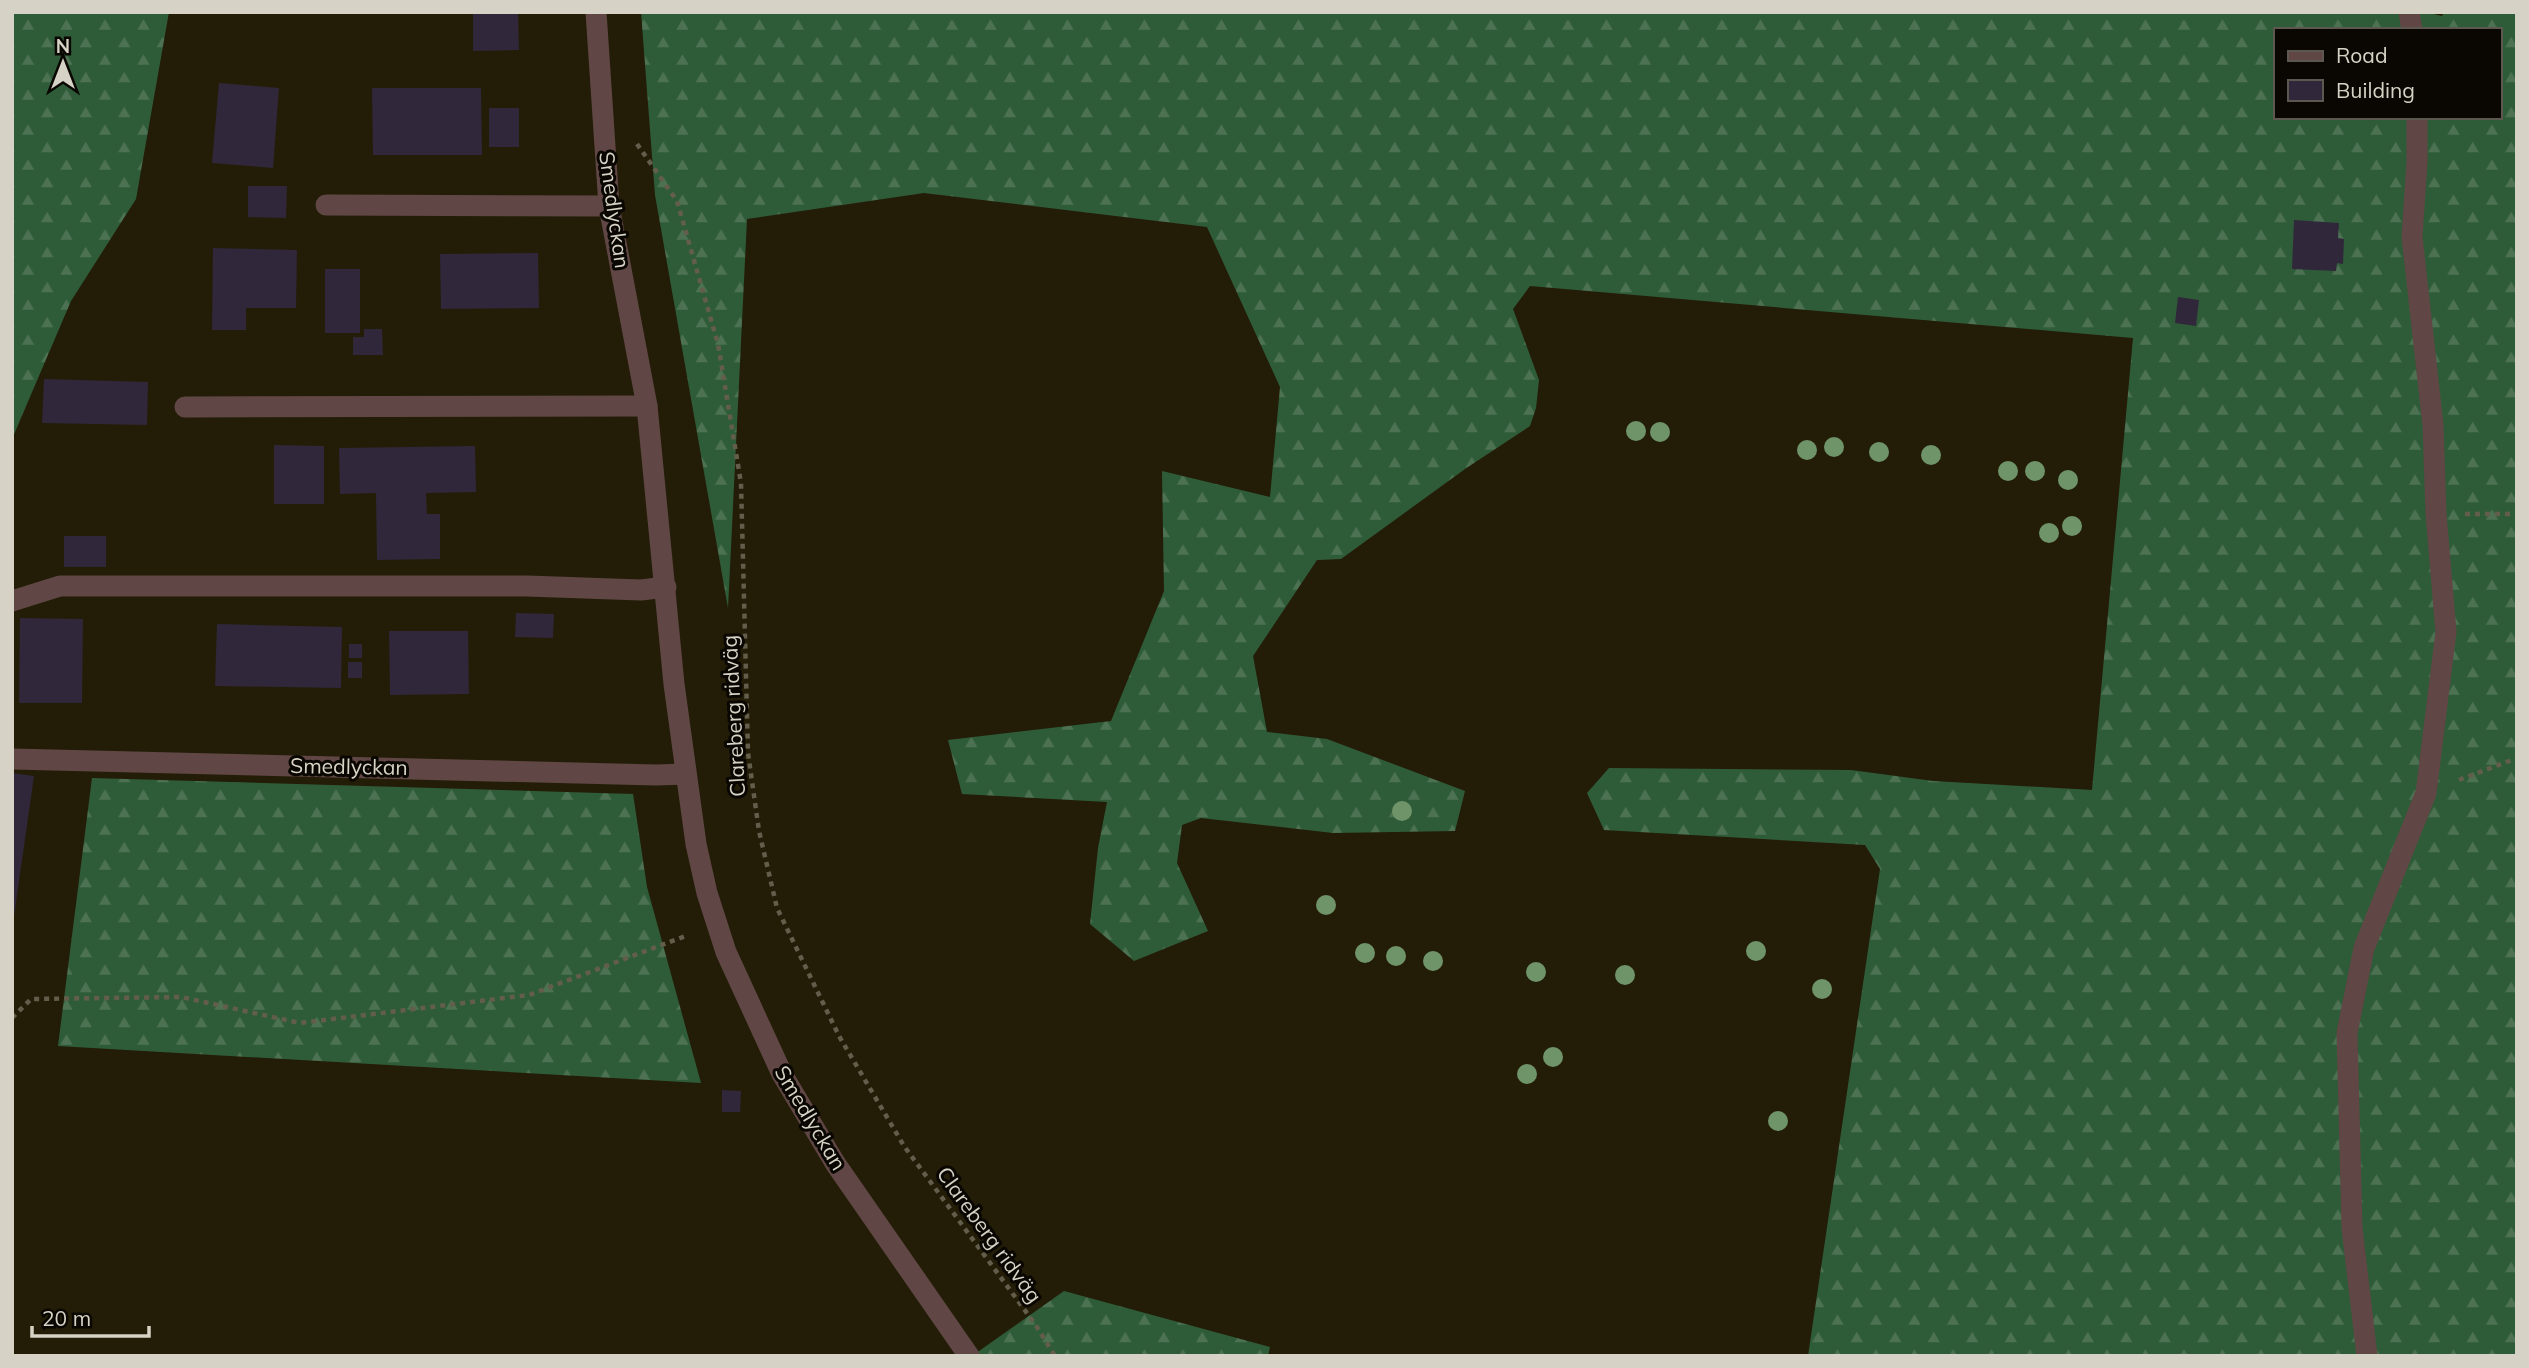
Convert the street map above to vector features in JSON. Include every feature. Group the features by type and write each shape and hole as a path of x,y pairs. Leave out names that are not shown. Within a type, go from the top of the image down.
{"street":[{"name":"Smedlyckan","path":"596,12 609,206 647,406 674,684 696,844 707,893 726,952 782,1074 835,1163 969,1356"},
{"path":"2367,1356 2352,1228 2347,1032 2364,948 2426,793 2446,632 2436,514 2433,425 2412,237 2417,119"},
{"path":"326,205 609,206"},
{"path":"186,407 647,406"},
{"path":"12,601 60,586 527,586 641,590 666,587"},
{"name":"Smedlyckan","path":"12,759 686,774"}],"path":[{"name":"Clareberg ridväg","path":"636,142 677,201 718,344 741,483 748,754 759,831 777,908 839,1037 904,1146 1035,1324 1055,1356"},
{"path":"2436,514 2517,514"},
{"path":"2426,793 2517,758"},
{"path":"12,1018 31,999 181,997 300,1023 327,1020 529,995 691,934"}],"green space":[{"path":"12,12 169,12 136,199 71,301 12,439"},
{"path":"641,12 2425,12 2442,16 2444,12 2517,12 2517,1356 1808,1356 1880,869 1865,845 1604,830 1587,793 1609,768 1851,770 1933,781 2092,790 2133,338 1530,286 1513,309 1539,380 1536,408 1530,426 1465,469 1341,559 1317,560 1253,656 1267,732 1327,739 1465,791 1455,831 1333,833 1201,818 1182,825 1177,863 1208,931 1134,961 1090,924 1098,848 1107,802 962,794 948,740 1111,721 1164,591 1162,471 1270,497 1280,387 1207,227 924,193 747,219 728,608 655,195"},
{"path":"92,778 633,794 647,887 701,1083 58,1046"},
{"path":"1064,1291 1270,1347 1268,1356 972,1356"}],"building":[{"path":"473,12 518,12 519,50 473,51"},
{"path":"219,83 279,88 273,168 212,163"},
{"path":"372,88 481,88 482,155 373,155"},
{"path":"489,108 519,108 519,147 489,147"},
{"path":"248,186 287,186 286,218 248,217"},
{"path":"2294,220 2339,223 2338,238 2344,239 2343,264 2337,263 2336,271 2292,269"},
{"path":"213,248 297,250 296,308 246,308 246,330 212,330"},
{"path":"538,253 539,308 441,309 440,254"},
{"path":"325,269 360,269 360,333 325,333"},
{"path":"2178,297 2199,300 2196,326 2175,323"},
{"path":"364,329 382,329 383,355 353,355 353,337 364,337"},
{"path":"44,379 148,382 147,425 42,423"},
{"path":"274,445 324,446 324,504 274,504"},
{"path":"475,446 476,492 426,493 427,514 440,514 440,559 377,560 376,493 340,494 339,448"},
{"path":"64,536 106,536 106,567 64,567"},
{"path":"516,613 554,614 553,638 515,637"},
{"path":"20,618 83,619 82,703 19,703"},
{"path":"217,624 342,627 341,688 215,686"},
{"path":"389,631 468,631 469,694 390,695"},
{"path":"349,644 362,644 362,658 349,658"},
{"path":"348,662 362,662 362,678 348,678"},
{"path":"12,773 34,776 14,916 12,916"},
{"path":"722,1090 741,1091 740,1112 722,1112"}]}
